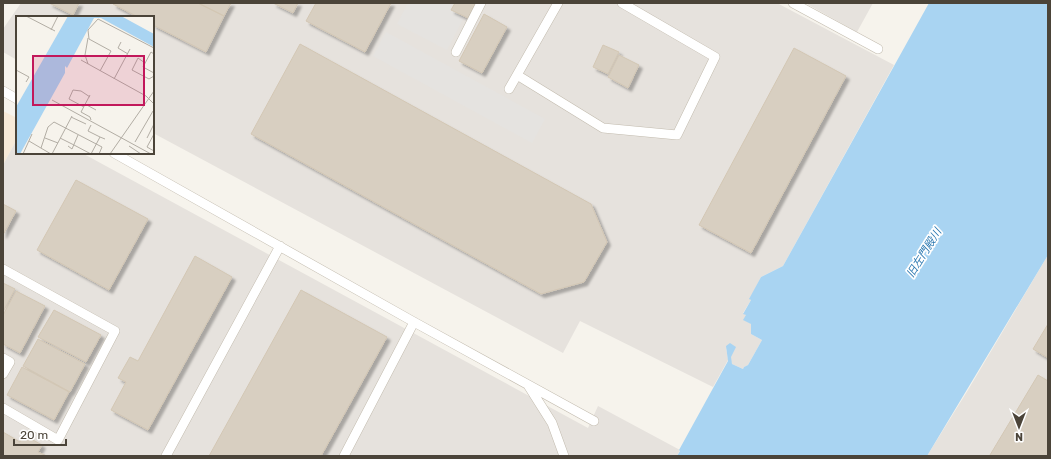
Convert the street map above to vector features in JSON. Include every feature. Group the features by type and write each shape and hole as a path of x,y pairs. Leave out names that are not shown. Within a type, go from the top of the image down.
{"lane":[{"path":"456,52 481,3"},
{"path":"517,75 603,128 677,135 715,57 622,3"},
{"path":"793,3 878,49"},
{"path":"509,89 554,4"},
{"path":"3,91 16,98"},
{"path":"116,154 414,322 594,421"},
{"path":"166,456 280,246"},
{"path":"3,269 114,331 58,440 3,408"},
{"path":"344,456 414,322"},
{"path":"3,358 10,362 3,374"},
{"path":"527,384 552,423 564,456"}],"shaded area":[{"path":"21,3 777,3 894,65 783,266 761,277 750,299 751,300 743,313 746,315 751,324 751,334 762,340 748,365 743,369 732,364 726,347 728,360 713,387 580,321 563,353 154,134 154,16 16,16 16,59 3,52 3,29"},
{"path":"408,3 453,3 450,10 464,17 447,50 397,24"},
{"path":"805,3 873,3 857,32"},
{"path":"386,32 545,119 532,143 373,56"},
{"path":"3,111 16,118 16,141 3,165"},
{"path":"16,141 16,154 84,154 588,428 598,406 680,450 677,456 3,456 3,165"},
{"path":"1048,255 1048,456 927,456 968,390"}],"water":[{"name":"旧左門殿川","path":"929,3 1048,3 1048,255 927,456 677,456 728,361 726,346 730,343 736,347 731,357 732,364 743,369 748,365 762,340 751,334 751,324 743,320 746,315 743,314 751,300 749,299 761,277 783,266"}],"building":[{"path":"49,3 79,3 73,15"},
{"path":"198,3 224,16 206,52 154,26 154,16 136,16 113,4"},
{"path":"198,3 231,3 224,16"},
{"path":"273,3 298,3 293,13"},
{"path":"316,3 391,3 365,52 306,21"},
{"path":"455,3 476,3 468,18 451,10"},
{"path":"484,14 507,27 482,73 459,61"},
{"path":"300,44 591,204 607,242 584,282 541,294 251,134"},
{"path":"603,45 619,52 608,74 593,67"},
{"path":"794,48 846,76 751,253 699,225"},
{"path":"619,55 639,65 628,88 608,77"},
{"path":"76,180 148,219 109,290 37,250"},
{"path":"3,204 16,211 3,235"},
{"path":"195,256 232,277 148,430 111,410 126,382 118,378 130,357 138,361"},
{"path":"3,283 15,289 3,312"},
{"path":"301,290 387,337 321,456 209,456"},
{"path":"16,291 45,306 20,353 3,344 3,315"},
{"path":"54,310 101,335 86,362 38,337"},
{"path":"1048,324 1048,358 1033,349"},
{"path":"38,339 85,364 70,392 23,366"},
{"path":"22,367 69,392 54,420 7,395"},
{"path":"1038,375 1048,381 1048,456 990,455"},
{"path":"3,432 20,442 24,435 42,445 38,452 47,456 3,456"}]}
